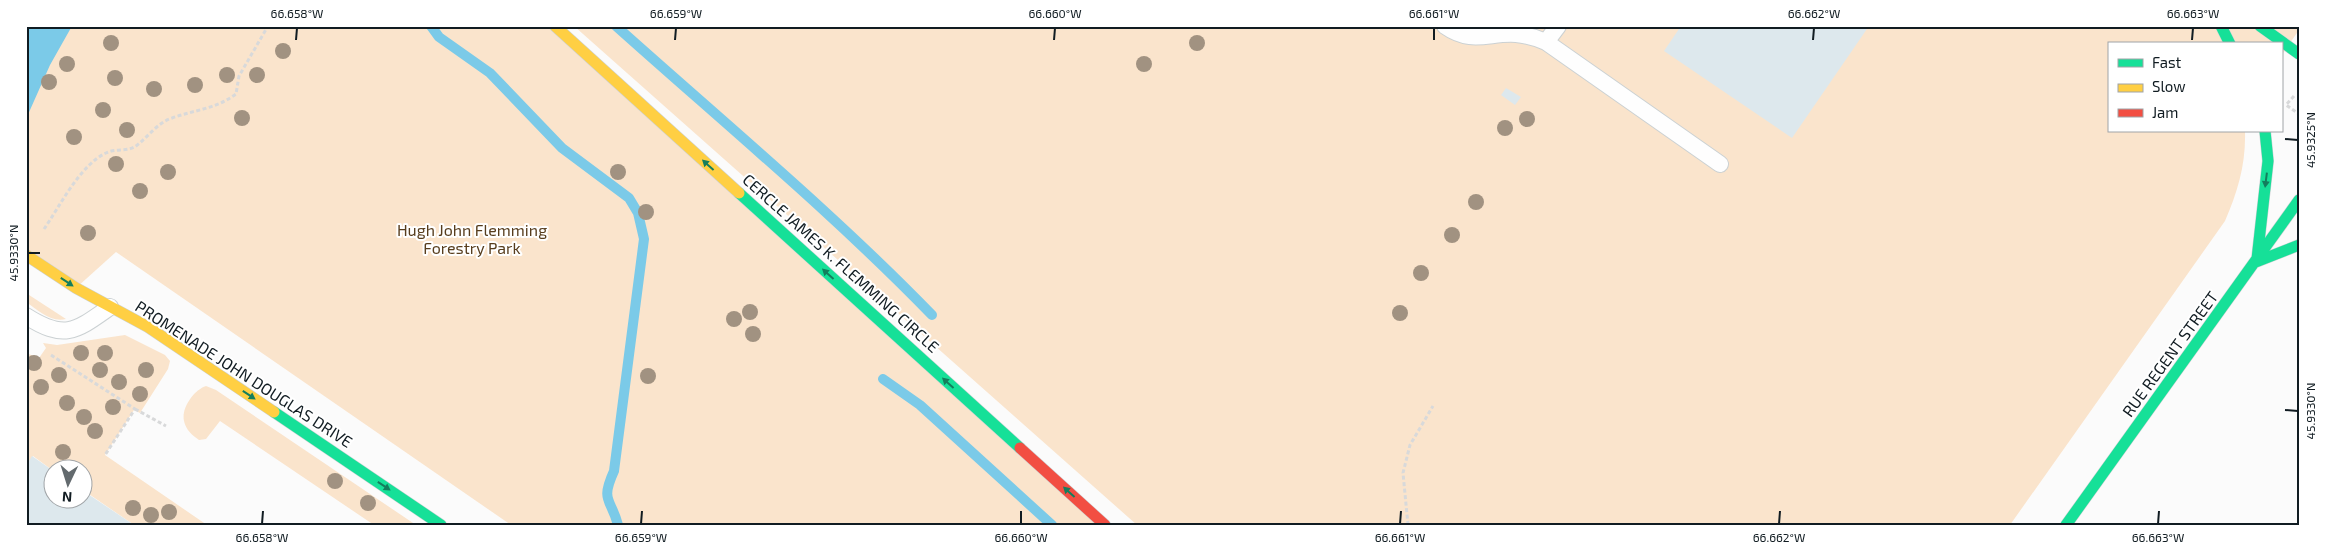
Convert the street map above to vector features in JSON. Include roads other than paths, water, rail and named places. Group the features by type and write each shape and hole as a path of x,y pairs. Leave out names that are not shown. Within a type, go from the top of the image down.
{"street":[{"name":"CERCLE JAMES K. FLEMMING CIRCLE","path":"555,26 1105,525"},
{"path":"2221,26 2229,42"},
{"path":"2260,26 2299,54"},
{"path":"2265,132 2268,162 2256,262 2299,245"},
{"name":"RUE REGENT STREET","path":"2066,525 2299,200"},
{"name":"PROMENADE JOHN DOUGLAS DRIVE","path":"26,255 76,288 148,327 441,525"}],"lane":[{"path":"1445,26 1459,34 1471,37 1516,34 1546,42 1720,164"},
{"path":"1546,42 1558,26"},
{"path":"26,316 46,329 63,331 83,326 110,307"}],"water":[{"path":"26,26 72,26 50,65 26,119"}],"waterway":[{"path":"431,26 439,37 490,73 562,148 629,198 638,213 644,239 614,471 607,495 618,525"},
{"path":"616,26 856,240 932,315"},
{"path":"883,379 920,405 1052,525"}],"park label":[{"name":"Hugh John Flemming Forestry Park","path":"472,239"}]}
